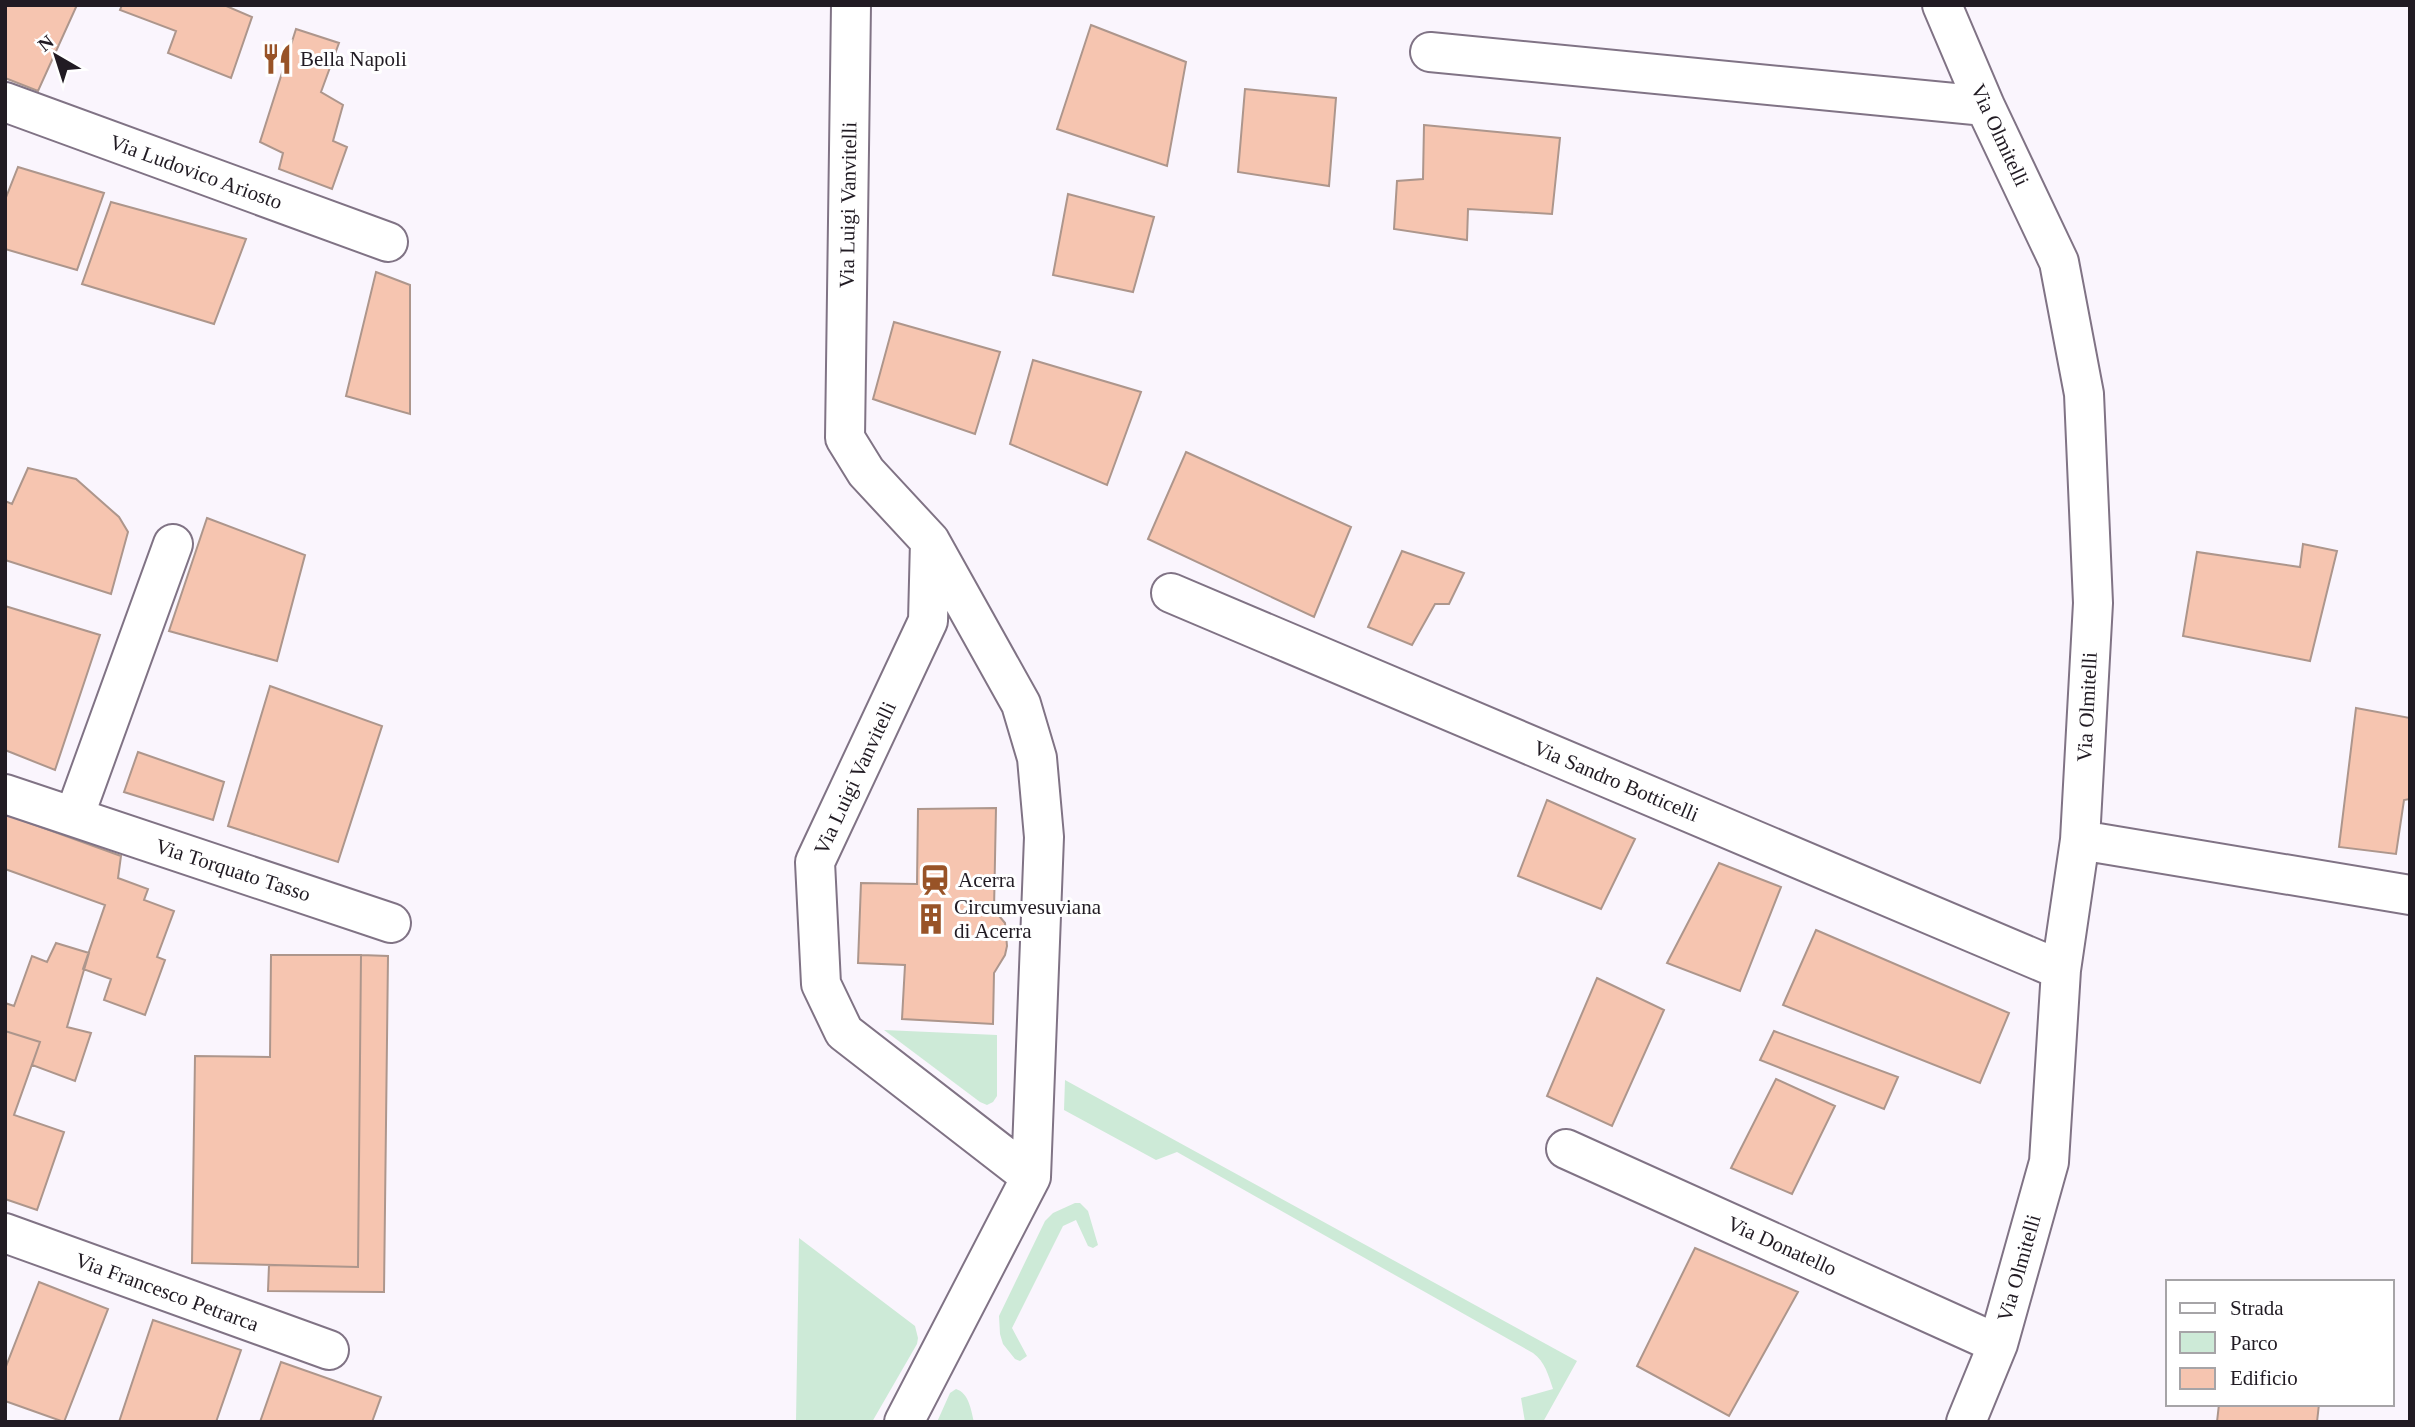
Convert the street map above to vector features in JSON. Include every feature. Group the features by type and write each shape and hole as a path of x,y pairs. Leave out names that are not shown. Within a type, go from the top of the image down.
{"street":[{"name":"Via Luigi Vanvitelli","path":"851,5 845,438 866,472 930,541 1021,704 1037,758 1044,837 1031,1177 904,1422"},
{"name":"Via Olmitelli","path":"1942,5 1985,106 2059,261 2084,394 2093,603 2080,840 2061,970 2049,1162 1998,1344 1966,1422"},
{"path":"1430,52 1985,106"},
{"name":"Via Ludovico Ariosto","path":"5,102 388,242"},
{"name":"Via Luigi Vanvitelli","path":"930,541 928,621 815,862 821,984 844,1032 1031,1177"},
{"path":"74,817 173,544"},
{"name":"Via Sandro Botticelli","path":"1171,593 2061,970"},
{"name":"Via Torquato Tasso","path":"5,794 391,923"},
{"path":"2080,840 2410,895"},
{"name":"Via Donatello","path":"1566,1149 1998,1344"},
{"name":"Via Francesco Petrarca","path":"5,1233 329,1350"}],"green space":[{"path":"884,1030 997,1035 997,1096 987,1105 980,1102"},
{"path":"1065,1080 1577,1361 1543,1422 1525,1422 1521,1398 1553,1389 1543,1364 1533,1353 1177,1152 1156,1160 1064,1110"},
{"path":"1080,1203 1088,1211 1098,1245 1093,1248 1088,1246 1076,1220 1063,1226 1012,1328 1027,1356 1020,1361 1015,1359 1003,1344 999,1316 1045,1221 1053,1213"},
{"path":"799,1238 915,1326 917,1344 872,1422 796,1422"},
{"path":"956,1389 967,1398 974,1422 937,1422 950,1393"}],"building":[{"path":"5,5 77,5 38,91 5,78"},
{"path":"122,5 224,5 252,17 231,78 168,53 176,31 120,10"},
{"path":"1091,25 1186,62 1167,166 1057,129"},
{"path":"296,29 339,43 321,92 343,105 333,141 347,147 332,189 279,169 283,153 260,142"},
{"path":"1245,89 1336,98 1329,186 1238,172"},
{"path":"1424,125 1560,138 1552,214 1468,209 1467,240 1394,229 1397,181 1423,179"},
{"path":"18,167 104,193 77,270 5,249 5,200"},
{"path":"1068,194 1154,217 1133,292 1053,275"},
{"path":"111,202 246,239 214,324 82,284"},
{"path":"376,272 410,285 410,414 346,396"},
{"path":"894,322 1000,352 975,434 873,399"},
{"path":"1033,360 1141,392 1107,485 1010,444"},
{"path":"1186,452 1351,527 1314,617 1148,539"},
{"path":"28,468 76,479 119,517 128,532 111,594 5,560 5,501 12,504"},
{"path":"207,518 305,555 277,661 169,631"},
{"path":"2303,544 2337,551 2310,661 2183,636 2197,552 2300,567"},
{"path":"1402,551 1464,573 1449,604 1435,604 1412,645 1368,627"},
{"path":"5,606 100,635 55,770 5,750"},
{"path":"270,686 382,726 338,862 228,826"},
{"path":"2356,708 2410,718 2410,799 2404,800 2396,854 2339,847"},
{"path":"138,752 224,782 213,820 124,792"},
{"path":"1547,800 1635,839 1601,909 1518,876"},
{"name":"Circumvesuviana di Acerra","path":"996,808 994,910 1005,923 1007,946 1005,955 994,973 993,1024 902,1019 905,965 858,963 861,883 917,884 918,809"},
{"path":"5,814 121,856 118,878 148,889 144,900 174,911 157,957 165,960 145,1015 104,1000 111,979 83,969 105,905 5,869"},
{"path":"1719,863 1781,887 1740,991 1667,963"},
{"path":"1816,930 2009,1013 1980,1083 1783,1005"},
{"path":"56,943 89,953 67,1027 91,1033 75,1081 32,1065 40,1042 5,1031 5,1003 14,1006 32,956 47,962"},
{"path":"271,955 361,955 358,1267 192,1263 195,1056 270,1057"},
{"path":"361,955 388,956 384,1292 268,1291 269,1265 358,1267"},
{"path":"1597,978 1664,1010 1612,1126 1547,1096"},
{"path":"5,1031 40,1042 14,1115 64,1132 37,1210 5,1199"},
{"path":"1774,1031 1898,1077 1884,1109 1760,1060"},
{"path":"1776,1079 1835,1106 1792,1194 1731,1168"},
{"path":"1695,1248 1798,1292 1729,1416 1637,1366"},
{"path":"39,1282 108,1309 64,1422 5,1401 5,1369"},
{"path":"153,1320 241,1350 216,1422 119,1422"},
{"path":"281,1362 381,1397 372,1422 260,1422"},
{"path":"2219,1406 2319,1406 2317,1422 2217,1422"}],"place":[{"name":"Bella Napoli","path":"277,59"},
{"name":"Acerra","path":"935,880"},
{"name":"Circumvesuviana di Acerra","path":"931,919"}]}
